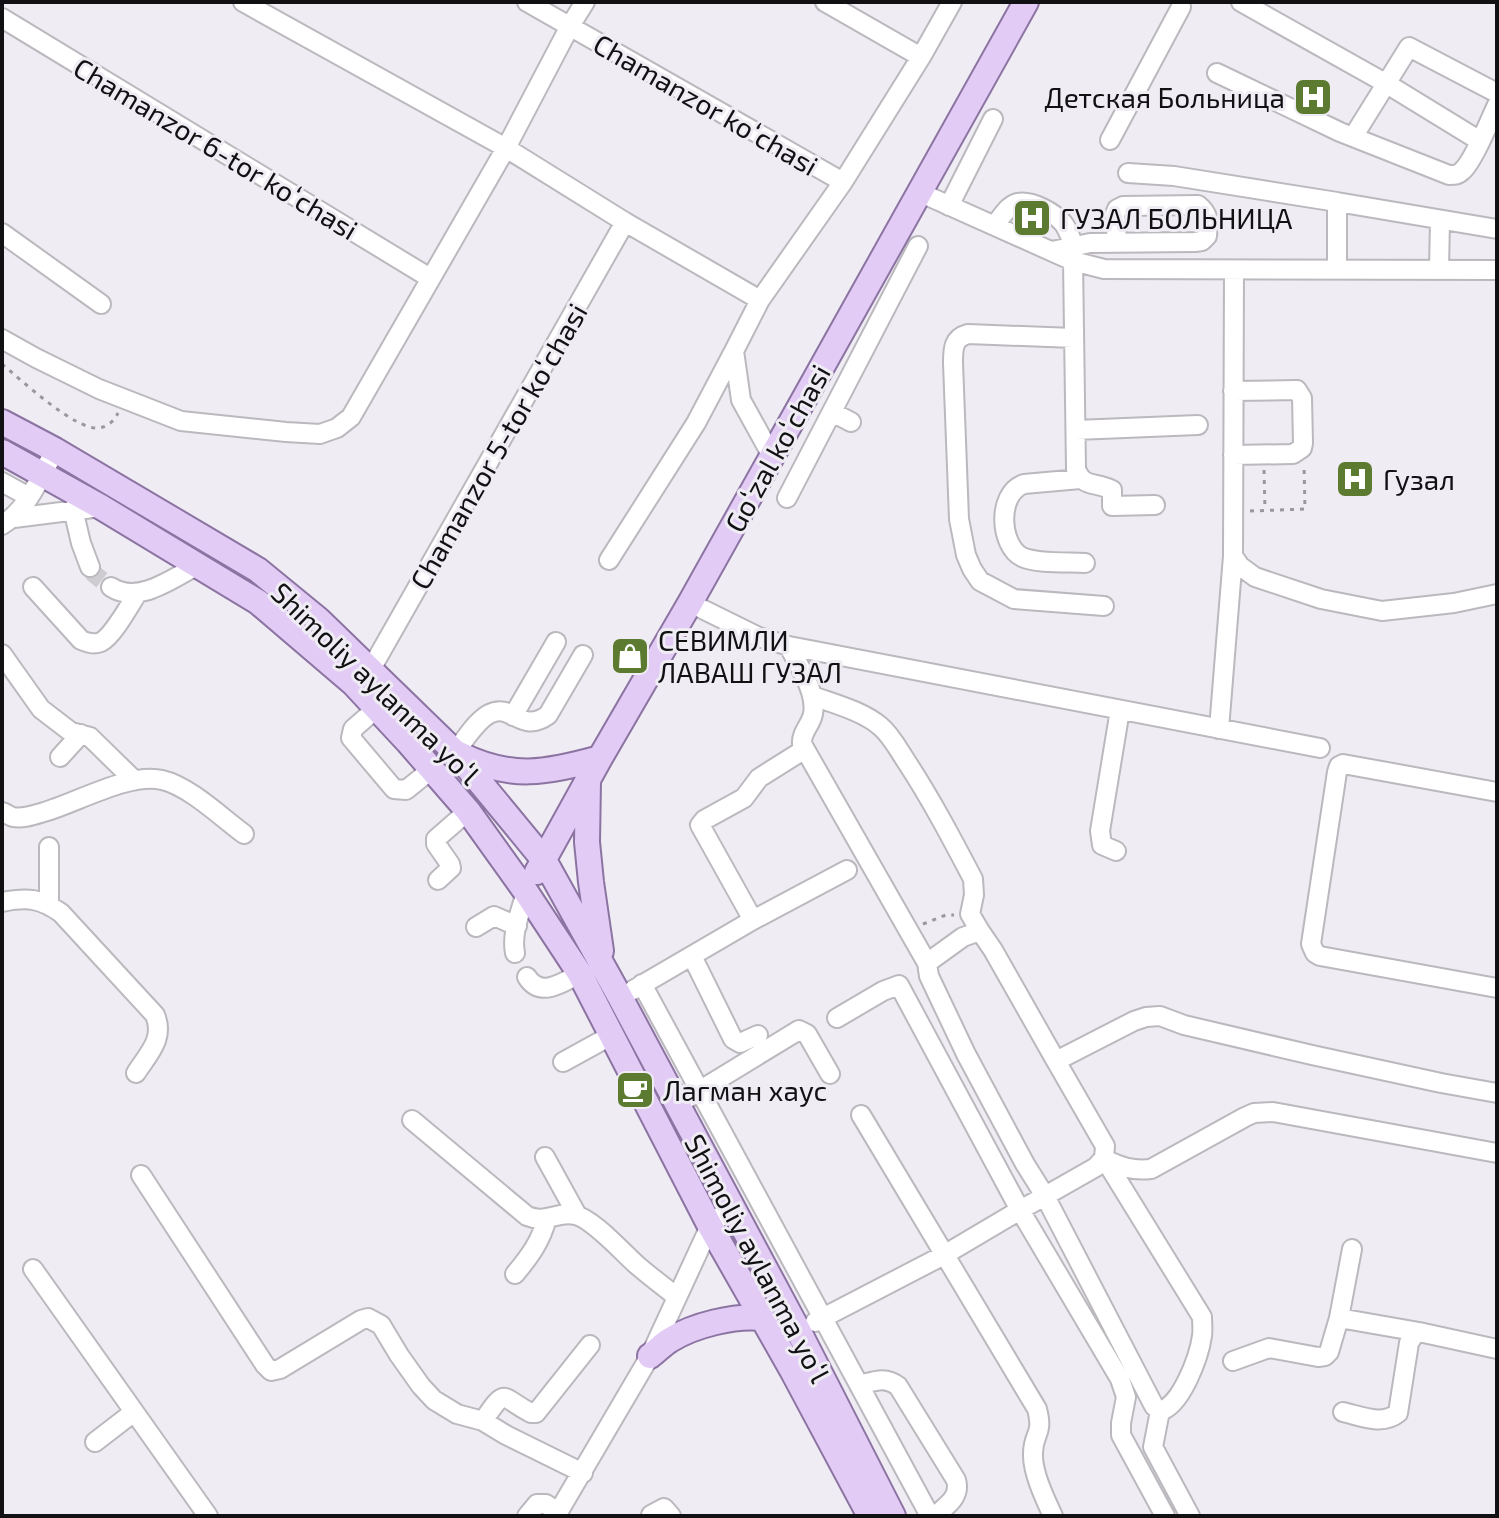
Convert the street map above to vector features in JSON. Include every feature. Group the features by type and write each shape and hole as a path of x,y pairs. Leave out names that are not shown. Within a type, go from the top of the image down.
{"main road":[{"name":"Goʻzal koʻchasi","path":"526,892 1026,2"},
{"name":"Shimoliy aylanma yoʻl","path":"2,422 258,570 319,620 455,752 544,860 591,970 612,1035 710,1226 870,1516"},
{"name":"Shimoliy aylanma yoʻl","path":"2,452 101,507 258,602 353,683 468,811 526,892 591,970 620,997 798,1330 893,1516"},
{"path":"455,752 479,764 521,772 594,769 587,842 591,970"},
{"path":"650,1356 670,1340 701,1327 749,1317 762,1318"}],"street":[{"path":"243,2 506,148 760,300"},
{"name":"Chamanzor koʻchasi","path":"527,2 843,182"},
{"path":"2,339 119,398 181,421 320,434 337,428 351,417 506,148 585,2"},
{"path":"825,2 921,57"},
{"path":"609,560 696,423 760,300 843,182 952,2"},
{"path":"1241,2 1387,84 1480,141"},
{"path":"1110,140 1179,4"},
{"name":"Chamanzor 6-tor koʻchasi","path":"2,18 430,278"},
{"path":"1353,137 1409,47 1497,93"},
{"path":"1217,73 1353,137 1449,175 1464,170 1497,105"},
{"path":"949,206 993,119"},
{"path":"1128,173 1189,178 1497,229"},
{"path":"921,193 1052,251 1073,254 1104,269 1497,270"},
{"path":"1337,202 1337,269"},
{"path":"995,225 1015,203 1029,203 1050,212 1064,225 1073,254 1076,469 1084,482 1112,490 1112,506 1155,505"},
{"path":"1073,254 1090,243 1202,241 1207,236 1206,211 1198,205 1123,206 1115,214 1117,242"},
{"path":"1439,270 1440,220"},
{"name":"Chamanzor 5-tor koʻchasi","path":"371,669 625,222"},
{"path":"2,233 101,304"},
{"path":"787,498 918,246"},
{"path":"1219,729 1233,556 1234,270"},
{"path":"1074,338 968,334 957,339 953,347 953,363 959,519 966,555 980,581 1014,599 1104,606"},
{"path":"734,351 741,400 772,456"},
{"path":"1233,391 1297,390 1302,398 1303,443 1298,452 1233,455"},
{"path":"832,412 851,422"},
{"path":"792,421 820,436"},
{"path":"1076,430 1198,425"},
{"path":"8,521 29,497 55,450"},
{"path":"1080,479 1016,487 1007,499 1004,512 1009,542 1022,557 1085,563"},
{"path":"2,482 29,497"},
{"path":"8,521 101,507"},
{"path":"73,509 90,567"},
{"path":"1233,556 1240,566 1255,577 1321,599 1382,611 1454,603 1497,594"},
{"path":"33,587 81,640 90,644 107,637 137,594 198,565"},
{"path":"111,587 115,591 137,594"},
{"path":"690,603 759,637 789,646 1320,748"},
{"path":"513,716 556,642"},
{"path":"789,646 813,696 812,719 801,737 805,749 910,932 966,1054 1045,1196 1154,1406 1160,1411"},
{"path":"2,654 41,709 71,732 90,737 134,780"},
{"path":"455,752 489,714 506,712 529,723 540,721 548,715 583,655"},
{"path":"813,696 846,708 881,727 921,784 973,879 970,914 1105,1146 1104,1158 1202,1317 1202,1334 1196,1359 1182,1390 1166,1409 1160,1411"},
{"path":"377,708 353,729 351,738 394,789 406,790 432,769"},
{"path":"1116,851 1102,845 1100,831 1120,710"},
{"path":"60,757 81,734"},
{"path":"753,920 700,825 744,798 759,778 805,749"},
{"path":"1497,792 1343,764 1339,766 1311,944 1320,956 1497,988"},
{"path":"2,812 15,817 29,817 134,780 150,778 164,780 187,792 244,834"},
{"path":"438,880 451,868 436,839 468,811"},
{"path":"49,847 49,905"},
{"path":"620,997 847,870"},
{"path":"515,953 513,944 526,892"},
{"path":"2,902 19,898 37,900 61,913 155,1015 160,1026 158,1036 136,1073"},
{"path":"476,927 494,916 517,926"},
{"path":"837,1018 928,969 963,937 980,931"},
{"path":"692,956 733,1039 740,1043 758,1035"},
{"path":"527,977 532,985 546,989 591,970"},
{"path":"642,984 859,1385 932,1516 955,1498 956,1480 898,1386 891,1380 883,1379 859,1385"},
{"path":"899,985 1020,1210 1120,1379 1126,1397 1121,1435 1165,1516"},
{"path":"1056,1061 1134,1021 1160,1016 1184,1025 1298,1052 1497,1093"},
{"path":"676,1105 799,1030 807,1034 830,1074"},
{"path":"563,1062 612,1035"},
{"path":"1104,1158 1121,1167 1151,1169 1245,1117 1273,1112 1497,1153"},
{"path":"861,1115 1037,1409 1041,1424 1032,1457 1053,1516"},
{"path":"412,1120 527,1216 537,1220 562,1214 577,1215 677,1297"},
{"path":"545,1157 577,1215"},
{"path":"798,1330 944,1255 1096,1167 1104,1158"},
{"path":"141,1175 271,1371 280,1369 349,1326 368,1318 381,1325 399,1355 434,1400 457,1414 483,1421 583,1473"},
{"path":"527,1516 537,1504 546,1504 557,1514 650,1356 710,1226 731,1207"},
{"path":"515,1274 535,1250 547,1218"},
{"path":"1233,1361 1269,1348 1325,1356 1339,1318 1352,1249"},
{"path":"33,1269 208,1516"},
{"path":"1339,1318 1497,1349"},
{"path":"1343,1412 1382,1421 1398,1413 1409,1343 1419,1332"},
{"path":"483,1421 495,1403 504,1398 536,1413 590,1345"},
{"path":"1160,1411 1153,1447 1190,1516"},
{"path":"95,1442 134,1412"},
{"path":"651,1515 664,1508 671,1516"}],"path":[{"path":"2,364 54,406 85,426 97,428 108,425 120,410 119,398"},
{"path":"1234,511 1305,509 1304,459 1298,452"},
{"path":"1264,454 1265,510"},
{"path":"910,932 946,915 970,914"}],"tunnel":[{"path":"90,567 111,587"}],"place":[{"name":"Детская Больница","path":"1313,97"},
{"name":"ГУЗАЛ БОЛЬНИЦА","path":"1032,218"},
{"name":"Гузал","path":"1355,479"},
{"name":"СЕВИМЛИ ЛАВАШ ГУЗАЛ","path":"630,656"},
{"name":"Лагман хаус","path":"635,1090"}]}
